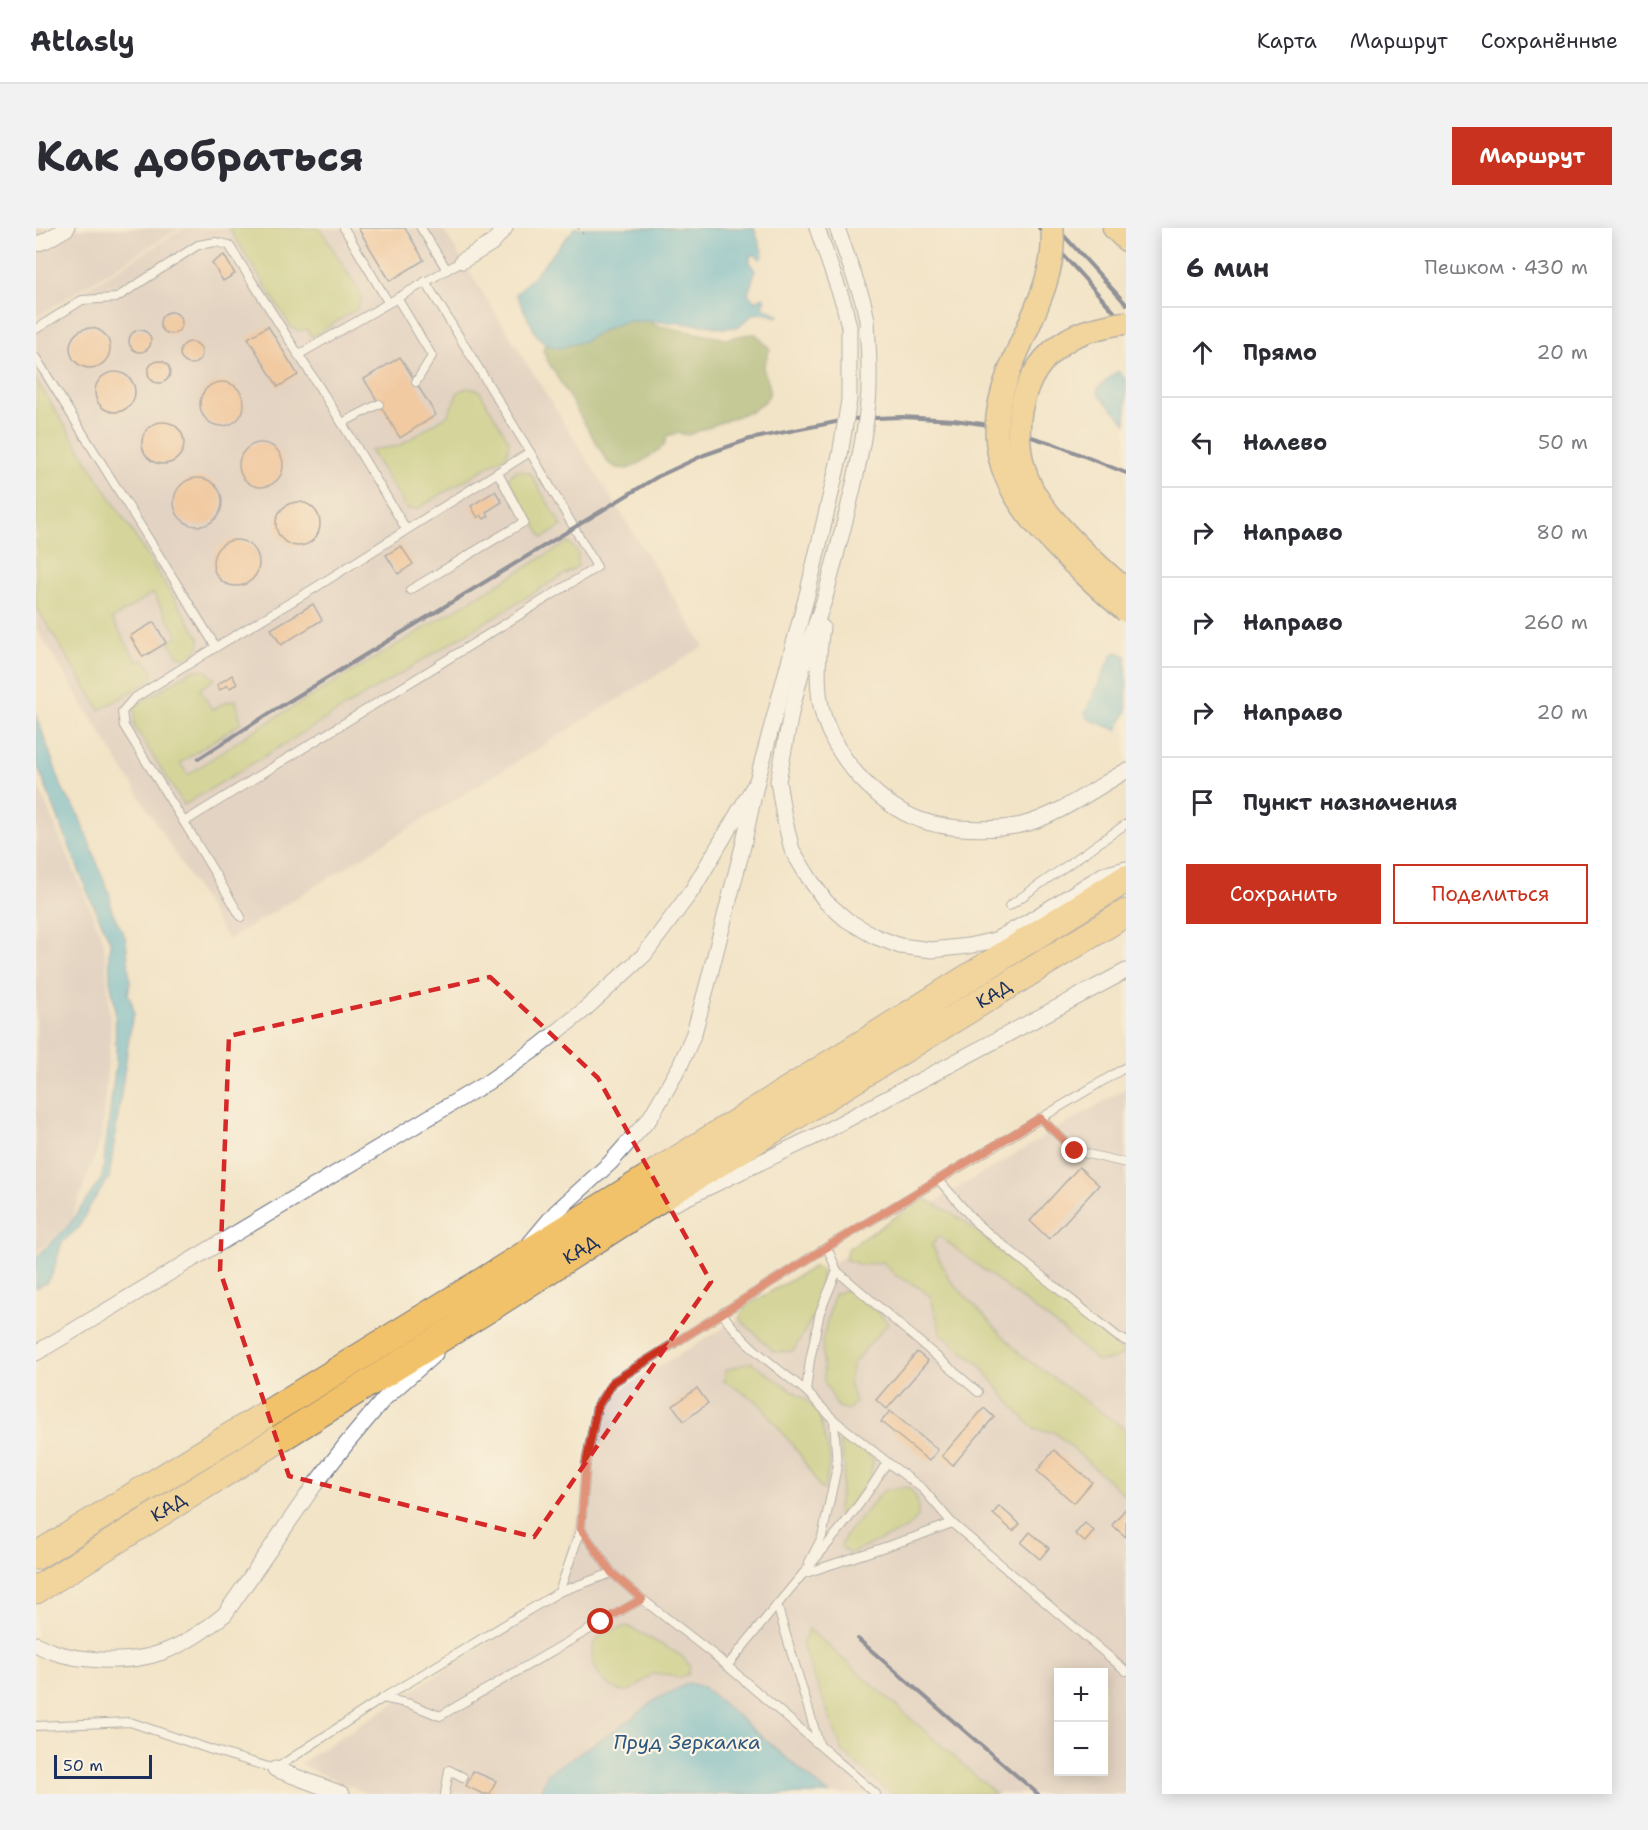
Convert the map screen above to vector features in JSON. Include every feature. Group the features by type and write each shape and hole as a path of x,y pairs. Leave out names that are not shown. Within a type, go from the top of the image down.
{"highway":[{"name":"КАД","path":"36,1556 1126,879"},
{"name":"КАД","path":"36,1590 496,1304 661,1198 1126,913"}],"main road":[{"path":"1052,228 1053,240 1046,279 1034,314 1006,377 998,410 997,440 1000,460 1008,483 1033,520 1053,543 1126,611"},
{"path":"1114,228 1126,240"},
{"path":"1126,323 1088,330 1062,341 1046,357 1026,390 1019,425 1019,443 1032,488 1043,506 1065,532 1126,590"}],"street":[{"path":"39,245 67,228"},
{"path":"462,261 492,243 505,228"},
{"path":"514,1261 556,1212 610,1163 650,1118 680,1066 694,1033 743,846 757,781 807,595 840,455 849,400 849,327 844,305 817,228"},
{"path":"837,228 863,301 867,320 868,403 858,459 825,598 792,708 778,781 792,850 808,878 826,902 847,920 874,936 900,946 932,950 968,946 994,939 1026,923 1103,875 1126,869"},
{"path":"825,598 819,646 819,692 824,718 839,750 858,776 883,798 909,815 938,825 996,829 1023,824 1066,805 1126,771"},
{"path":"36,1353 488,1082 537,1048 584,1011 644,955 693,889 757,781"},
{"path":"596,1240 820,1134 1126,972"},
{"path":"36,1644 77,1658 113,1662 147,1658 178,1646 206,1630 225,1614 313,1487 384,1400 496,1304"},
{"path":"275,1769 342,1794"}],"lane":[{"path":"344,228 388,303"},
{"path":"422,228 447,270"},
{"path":"36,329 82,300 116,298 198,245 216,242 229,246 342,423 406,529"},
{"path":"297,355 462,261"},
{"path":"184,822 597,567 530,452 425,281"},
{"path":"397,298 432,356 416,382"},
{"path":"36,358 216,647"},
{"path":"342,423 379,404"},
{"path":"242,917 124,726 122,712 133,699 530,452"},
{"path":"410,590 524,522 498,473"},
{"path":"1010,906 1126,824"},
{"path":"559,1592 581,1529 586,1464 597,1407 613,1382 827,1247 1126,1067"},
{"path":"1040,1118 1075,1151 1126,1163"},
{"path":"938,1179 977,1224 1126,1341"},
{"path":"827,1247 837,1271 978,1392"},
{"path":"806,1391 820,1312 837,1271"},
{"path":"722,1313 732,1328 750,1346 806,1391 834,1420 923,1489 952,1523 1126,1671"},
{"path":"803,1574 822,1537 837,1467 834,1420"},
{"path":"727,1666 845,1525 874,1485 887,1462"},
{"path":"803,1574 952,1523"},
{"path":"581,1529 612,1573 727,1666 876,1794"},
{"path":"36,1726 130,1722 275,1769 383,1698 559,1592 612,1573"},
{"path":"383,1698 410,1704 440,1716 642,1599"},
{"path":"777,1605 820,1746"},
{"path":"445,1794 449,1770 463,1777"}],"path":[{"path":"578,228 583,234"}],"highlighted area":[{"path":"490,977 598,1078 711,1282 534,1537 289,1476 220,1271 229,1036"}],"shaded area":[{"path":"36,228 180,228 36,317"},
{"path":"184,228 442,228 704,646 228,940 36,628 36,320"},
{"path":"36,781 104,941 111,1028 101,1139 71,1221 36,1254"},
{"path":"1126,1088 1126,1794 369,1794 299,1764 555,1599 613,1394"}],"green space":[{"path":"229,228 320,228 362,296 357,309 312,337 307,329 299,331 291,327"},
{"path":"625,321 650,321 655,325 726,339 756,334 770,349 763,368 768,382 768,397 751,411 688,435 677,433 667,436 664,446 637,465 627,469 617,468 608,463 543,350 545,344 560,348"},
{"path":"36,380 200,639 199,648 188,658 178,656 169,642 178,636 153,593 112,619 137,662 144,659 153,673 150,681 100,710 36,607"},
{"path":"466,388 479,390 509,441 507,455 417,509 407,509 370,450 399,446 448,415 458,392"},
{"path":"517,470 530,473 562,526 543,538 508,478"},
{"path":"568,542 578,552 578,566 184,805 134,726 135,706 193,670 205,670 215,679 200,689 212,710 226,702 236,700 241,723 180,763 188,775 250,733"},
{"path":"924,1198 961,1219 1125,1353 1113,1360 1097,1361 1065,1332 939,1236 932,1245 950,1280 1021,1355 1126,1430 1126,1496 1054,1432 1035,1430 979,1364 942,1335 930,1296 895,1275 883,1262 860,1265 845,1259 847,1249"},
{"path":"815,1266 822,1271 817,1310 793,1351 774,1352 739,1318 746,1306"},
{"path":"847,1290 880,1314 888,1323 853,1363 849,1381 855,1403 848,1410 838,1407 824,1381 822,1341 834,1294"},
{"path":"751,1362 805,1399 819,1415 830,1459 824,1490 821,1489 798,1452 758,1402 724,1381 726,1370"},
{"path":"845,1439 873,1459 870,1480 841,1514 837,1513 845,1467 839,1443"},
{"path":"908,1487 916,1497 918,1517 908,1528 849,1554 841,1547 845,1536 884,1490"},
{"path":"628,1626 682,1656 690,1666 688,1675 678,1678 667,1674 652,1674 629,1691 618,1690 610,1686 594,1665 592,1649 601,1636"},
{"path":"809,1629 996,1794 892,1794 843,1752 802,1645"}],"water":[{"path":"575,228 754,228 763,255 760,259 754,254 750,256 750,263 755,271 748,294 755,302 763,297 765,300 762,304 765,308 779,315 778,317 762,313 753,314 739,327 723,328 626,321 605,329 584,341 560,348 545,344 536,334 516,294"},
{"path":"1116,372 1119,372 1126,380 1126,423 1098,394 1098,388"},
{"path":"1117,652 1126,656 1126,712 1117,730 1088,719 1085,713 1112,655"},
{"path":"36,714 61,785 77,811 110,896 111,909 125,937 130,983 128,994 134,1014 109,1178 78,1228 62,1242 53,1273 46,1283 36,1288 36,1258 69,1225 102,1178 116,1062 115,1005 110,980 110,941 88,893 36,762"},
{"name":"Пруд Зеркалка","path":"689,1683 703,1687 829,1794 539,1794 548,1773 620,1727 657,1699"}],"building":[{"path":"358,228 405,228 424,260 390,281"},
{"path":"224,255 235,274 223,281 212,263"},
{"path":"171,312 179,315 182,323 179,331 171,334 163,331 160,323 163,315"},
{"path":"268,326 298,375 278,387 248,338"},
{"path":"90,328 104,334 110,348 104,362 90,368 76,362 70,348 76,334"},
{"path":"140,330 148,333 151,341 148,349 140,352 132,349 129,341 132,333"},
{"path":"191,342 199,345 202,353 199,361 191,364 183,361 180,353 183,345"},
{"path":"400,357 436,415 400,438 364,379"},
{"path":"159,361 167,364 170,372 167,380 159,383 151,380 148,372 151,364"},
{"path":"115,372 129,378 135,392 129,406 115,412 101,406 95,392 101,378"},
{"path":"222,382 238,388 244,404 238,420 222,426 206,420 200,404 206,388"},
{"path":"163,422 171,423 178,428 183,435 183,451 178,458 171,463 163,464 155,463 148,458 143,451 142,443 143,435 148,428 155,423"},
{"path":"261,443 277,449 283,465 277,481 261,487 245,481 239,465 245,449"},
{"path":"198,478 215,485 222,502 215,519 198,526 181,519 174,502 181,485"},
{"path":"495,491 502,502 486,512 489,516 484,519 481,515 478,518 471,506"},
{"path":"298,502 307,503 314,508 319,515 319,533 314,540 307,545 298,546 289,545 282,540 277,533 276,524 277,515 282,508 289,503"},
{"path":"236,540 252,547 259,563 252,579 236,586 220,579 213,563 220,547"},
{"path":"401,546 413,564 398,574 386,555"},
{"path":"313,604 322,620 281,645 271,629"},
{"path":"154,622 166,643 143,657 130,636"},
{"path":"232,675 237,684 230,688 227,685 220,690 217,685"},
{"path":"1079,1167 1099,1185 1049,1239 1030,1221"},
{"path":"917,1352 928,1361 887,1409 876,1400"},
{"path":"697,1388 708,1403 684,1421 673,1406"},
{"path":"984,1408 994,1417 953,1465 942,1456"},
{"path":"890,1411 938,1450 929,1461 881,1422"},
{"path":"1054,1450 1092,1482 1074,1503 1037,1471"},
{"path":"999,1506 1020,1524 1013,1531 993,1514"},
{"path":"1126,1508 1126,1537 1112,1525"},
{"path":"1085,1523 1094,1531 1085,1542 1075,1534"},
{"path":"1030,1532 1049,1548 1040,1559 1021,1543"},
{"path":"473,1771 496,1781 490,1794 483,1794 466,1786"}],"railway":[{"path":"1039,228 1126,325"},
{"path":"1057,228 1126,304"},
{"path":"198,759 657,477 704,455 750,439 851,419 902,417 954,420 996,426 1054,444 1126,473"},
{"path":"858,1639 1038,1794"}],"route":[{"path":"601,1622 642,1599 612,1573 581,1529 586,1464 597,1407 613,1382 827,1247 1040,1118 1075,1151"}]}
